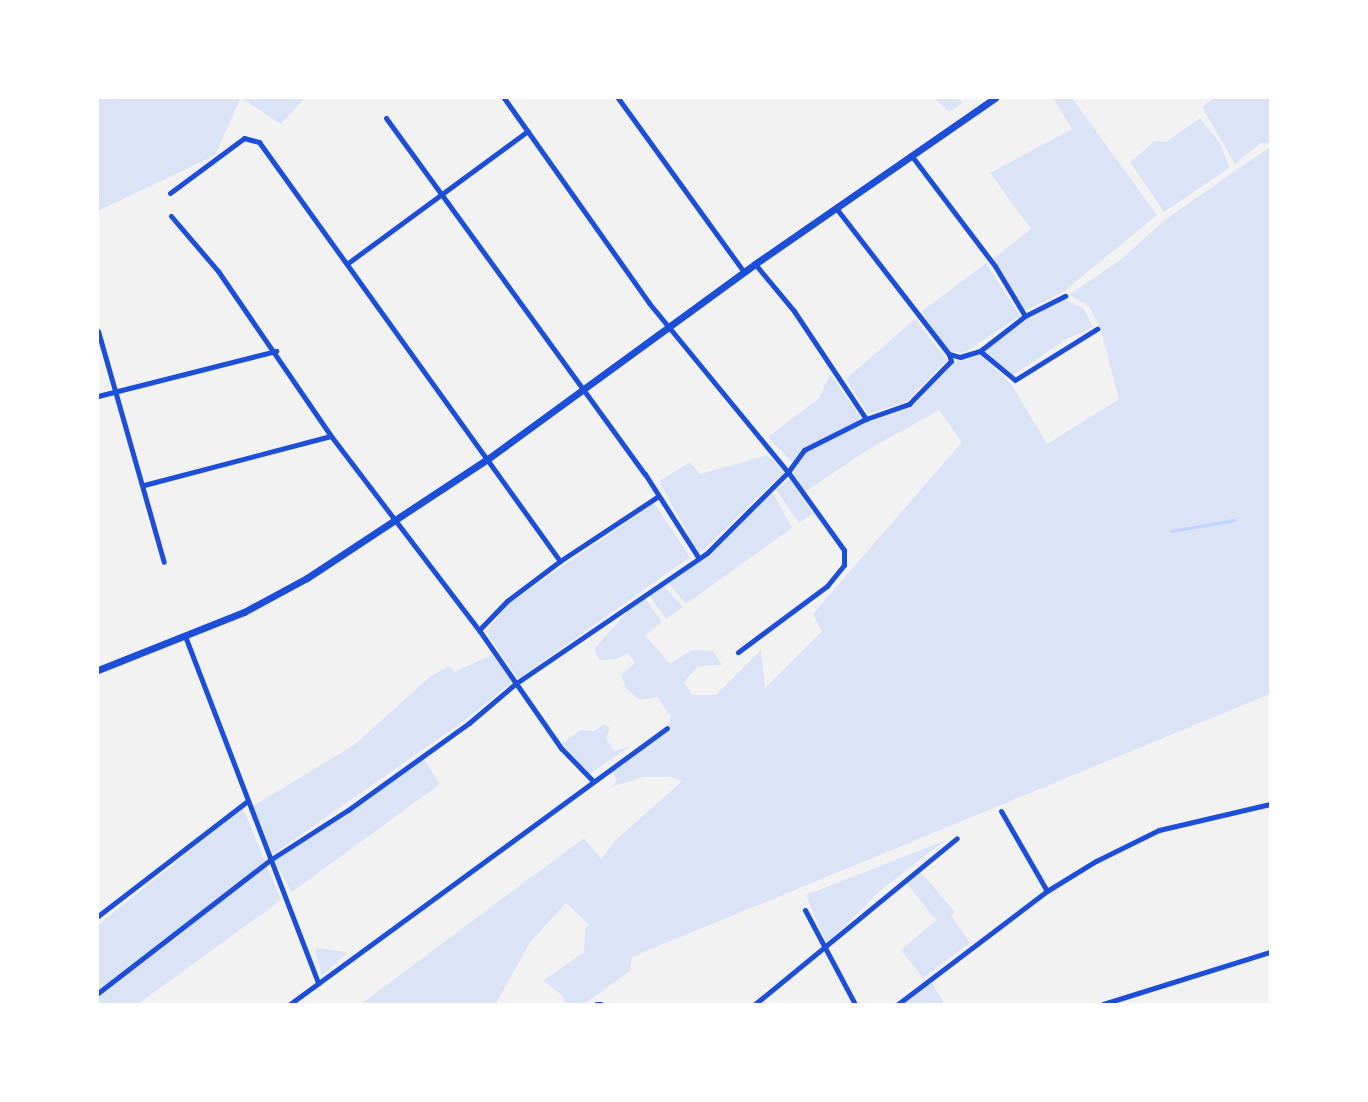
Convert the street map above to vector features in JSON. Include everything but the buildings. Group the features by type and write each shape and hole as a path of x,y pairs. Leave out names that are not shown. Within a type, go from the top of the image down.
{"street":[{"path":"504,98 670,328 788,472 844,550 844,565 827,585 738,652"},
{"path":"618,98 744,272"},
{"path":"98,670 244,612 307,578 489,458 583,392 755,264 995,98"},
{"path":"386,118 583,392 698,557"},
{"path":"348,263 443,196 528,131"},
{"path":"170,193 244,138 259,142 489,458 560,561"},
{"path":"911,155 995,266 1025,316"},
{"path":"98,993 270,860 469,723 515,684 707,553 788,472 804,450 866,419 909,404 951,361 949,354 836,208"},
{"path":"171,216 218,271 276,351 331,436 479,630 561,748 592,780"},
{"path":"755,264 794,311 866,419"},
{"path":"949,354 960,357 980,351 1025,316 1065,296"},
{"path":"980,351 1015,380 1078,337 1097,329"},
{"path":"98,331 144,485 164,562"},
{"path":"98,396 276,351"},
{"path":"144,485 331,436"},
{"path":"479,630 507,601 560,561 657,497"},
{"path":"185,636 246,802 318,983"},
{"path":"290,1005 592,780 667,728"},
{"path":"98,916 246,802"},
{"path":"898,1005 1047,891 1096,861 1159,830 1270,804"},
{"path":"1001,811 1047,891"},
{"path":"755,1005 825,950 863,912 957,838"},
{"path":"805,910 855,1005"},
{"path":"1103,1005 1270,952"}],"shaded area":[{"path":"98,98 241,98 215,155 98,211"},
{"path":"241,98 305,98 281,124"},
{"path":"934,98 958,98 962,103 949,112"},
{"path":"1053,98 1072,98 1157,215 1063,292 1025,311 994,258 1031,229 990,173 1072,129"},
{"path":"1214,98 1270,98 1270,143 1261,143 1235,164 1202,107"},
{"path":"1200,118 1221,145 1229,168 1164,212 1130,162 1155,141 1166,142"},
{"path":"1270,147 1270,694 632,957 630,971 584,1004 566,1004 562,995 543,981 584,952 585,929 589,925 566,903 531,941 496,1003 361,1004 584,838 601,859 616,840 682,781 671,777 643,777 611,787 617,780 611,768 667,728 671,717 657,697 640,700 626,688 621,675 635,663 628,653 617,659 599,660 594,649 630,609 645,598 662,622 645,635 670,664 692,650 713,651 722,665 698,666 684,682 692,695 716,695 761,650 765,688 822,631 813,614 962,442 939,410 866,451 805,492 792,472 805,452 861,425 912,407 955,361 979,354 1012,385 1047,444 1119,399 1101,331 1089,306 1069,295 1119,261 1166,219"},
{"path":"986,263 1020,316 962,353 949,351 921,312"},
{"path":"1065,299 1084,309 1093,327 1065,340 1012,376 984,350 1022,322"},
{"path":"915,319 947,360 906,402 868,414 846,379"},
{"path":"830,374 862,419 802,449 792,462 768,437 819,398"},
{"path":"768,455 784,472 699,554 659,481 690,462 700,474"},
{"path":"790,479 813,513 799,523 776,489"},
{"path":"772,491 792,528 686,604 667,582 708,556 737,522"},
{"path":"654,503 690,557 518,679 486,632 507,605"},
{"path":"663,585 683,607 666,619 649,595"},
{"path":"492,655 513,681 464,721 273,854 253,806 354,745 431,676 449,666 454,672"},
{"path":"605,724 610,728 606,738 614,751 631,746 588,775 562,743 581,730 594,731"},
{"path":"423,758 440,784 292,892 274,860"},
{"path":"243,808 281,900 138,1004 98,1004 98,925"},
{"path":"946,840 881,890 827,944 806,895"},
{"path":"919,870 955,912 951,915 970,943 923,978 901,950 936,920 905,881"},
{"path":"315,948 348,952 322,976"},
{"path":"931,981 944,1004 902,1004"}],"waterway":[{"path":"1171,531 1234,520"}]}
